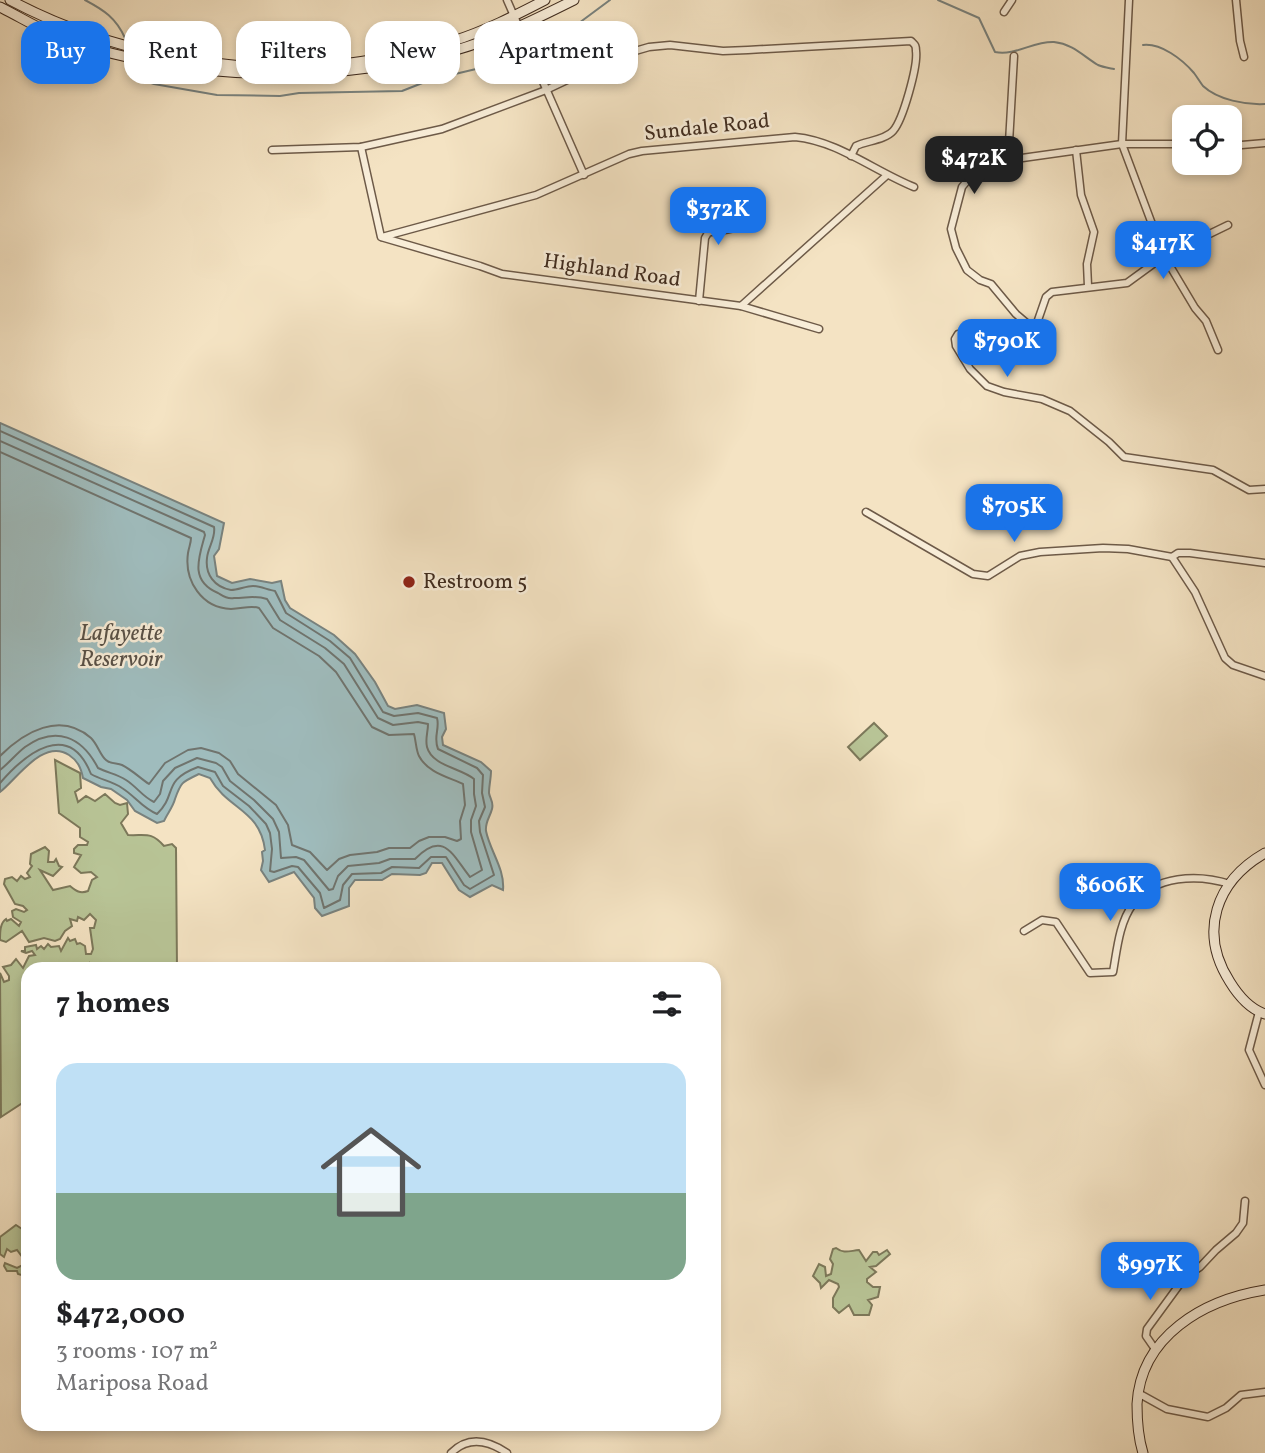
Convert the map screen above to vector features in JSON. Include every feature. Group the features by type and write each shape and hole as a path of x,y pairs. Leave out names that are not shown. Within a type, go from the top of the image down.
{"main road":[{"path":"10,0 69,29 118,45 159,54 279,68 334,65 453,41 545,0"},
{"path":"532,21 574,0"},
{"path":"0,7 67,40 138,59 236,73 281,75 392,66 474,44"},
{"path":"1262,1013 1234,988 1225,975 1216,951 1215,913 1220,897 1230,884 1249,862 1265,853"},
{"path":"1143,1453 1138,1436 1138,1393 1155,1349 1179,1325 1205,1309 1229,1299 1265,1290"}],"street":[{"path":"507,0 516,21"},
{"path":"1004,12 1012,0"},
{"path":"1129,0 1122,144 1164,256 1206,321 1218,350"},
{"path":"1236,0 1244,57"},
{"path":"272,150 361,147 442,129 546,90 618,56 649,47 670,45 736,51 911,41 917,52 914,68 903,110 894,130 888,135 856,146 851,156"},
{"path":"1008,160 1014,57"},
{"path":"543,84 584,175"},
{"name":"Sundale Road","path":"382,237 536,195 629,154 642,151 795,137 821,142 886,176 914,187"},
{"path":"1242,145 1265,143"},
{"path":"1036,331 1016,314 991,284 967,270 951,232 962,187 981,168 1008,160 1122,144 1172,144"},
{"path":"361,147 382,237"},
{"path":"1076,150 1081,195 1094,232 1087,264 1088,286"},
{"path":"741,306 886,176"},
{"path":"699,301 705,237 708,233 738,228 744,225 750,215"},
{"path":"1228,225 1164,256 1127,283 1052,292 1046,298 1028,349 1016,355 999,352 958,334 955,339 956,346 970,369 987,386 1042,399 1070,411 1124,457 1213,470 1249,490 1265,489"},
{"name":"Highland Road","path":"382,237 502,274 741,306 819,329"},
{"path":"866,512 973,574 988,576 1020,556 1103,548 1171,557 1178,553 1189,553 1265,563"},
{"path":"1171,557 1195,592 1225,658 1233,665 1265,676"},
{"path":"1024,930 1042,920 1056,922 1090,973 1113,972 1120,935 1133,904 1158,884 1189,877 1230,884"},
{"path":"1262,1013 1249,1050 1265,1085"},
{"path":"1155,1349 1146,1336 1147,1329 1185,1277 1200,1267 1236,1233 1243,1223 1245,1201"},
{"path":"1138,1393 1167,1409 1208,1417 1226,1408 1241,1395 1265,1392"},
{"path":"451,1453 458,1446 473,1441 491,1443 507,1453"}],"green space":[{"path":"874,723 887,736 860,760 848,747"},
{"path":"55,760 80,773 81,788 75,792 78,802 86,796 95,801 105,794 115,803 127,803 128,814 121,823 128,835 151,836 164,846 172,844 176,848 177,962 26,962 29,956 35,955 32,951 26,953 21,951 25,951 25,947 36,945 37,949 41,946 44,949 48,944 51,947 59,946 61,951 68,938 70,941 75,939 77,944 85,946 86,954 91,954 93,949 90,928 94,928 96,920 90,914 84,920 78,917 77,921 70,919 72,926 55,941 44,938 29,942 22,931 6,942 0,940 1,925 6,919 11,919 19,926 21,922 13,917 12,911 27,910 15,904 4,884 5,879 12,877 17,881 21,876 25,879 30,877 27,873 32,866 31,854 45,847 49,851 48,862 54,862 56,859 62,867 53,876 40,870 53,890 70,886 78,892 85,892 97,877 91,872 81,873 74,867 81,855 74,853 74,849 78,845 87,845 88,842 80,837 80,828 59,813"},
{"path":"16,959 21,965 21,1104 1,1117 0,973 4,982 9,980 3,967 11,965"},
{"path":"16,1225 21,1228 21,1255 17,1250 11,1252 7,1249 4,1257 0,1254 0,1237"},
{"path":"833,1249 844,1252 859,1250 866,1261 873,1252 879,1255 887,1250 890,1254 876,1266 870,1267 876,1272 867,1282 873,1287 880,1287 878,1297 868,1300 872,1305 869,1315 854,1315 849,1305 839,1313 833,1307 838,1284 829,1280 821,1288 813,1276 819,1264 825,1267 826,1276 831,1274 833,1264 830,1259"},
{"path":"5,1263 17,1268 21,1266 21,1275 17,1271 7,1271 4,1266"}],"water":[{"name":"Lafayette Reservoir","path":"0,423 224,523 219,549 214,556 217,576 232,583 250,579 272,583 281,581 285,600 290,608 334,635 355,654 388,706 395,709 417,705 444,713 446,729 442,737 443,745 481,762 491,771 489,793 492,807 486,831 500,867 503,890 492,885 470,897 459,890 442,863 432,863 426,873 420,875 392,874 382,880 355,880 349,888 349,906 322,916 315,908 314,898 294,872 269,882 261,870 262,852 265,850 257,826 217,789 210,778 199,774 183,783 164,821 157,823 135,811 127,800 111,789 83,778 75,760 59,751 50,752 31,762 0,792"}],"waterway":[{"path":"85,0 109,15 124,36"},
{"path":"582,21 610,0"},
{"path":"938,0 979,18 995,52 1010,52 1054,42 1072,48 1098,65 1114,69"},
{"path":"1143,45 1164,49 1177,57 1203,86 1216,95 1249,104 1265,104"},
{"path":"154,84 217,95 280,96 299,93 402,91 430,80 474,69"}],"place":[{"name":"Restroom 5","path":"409,582"}]}
